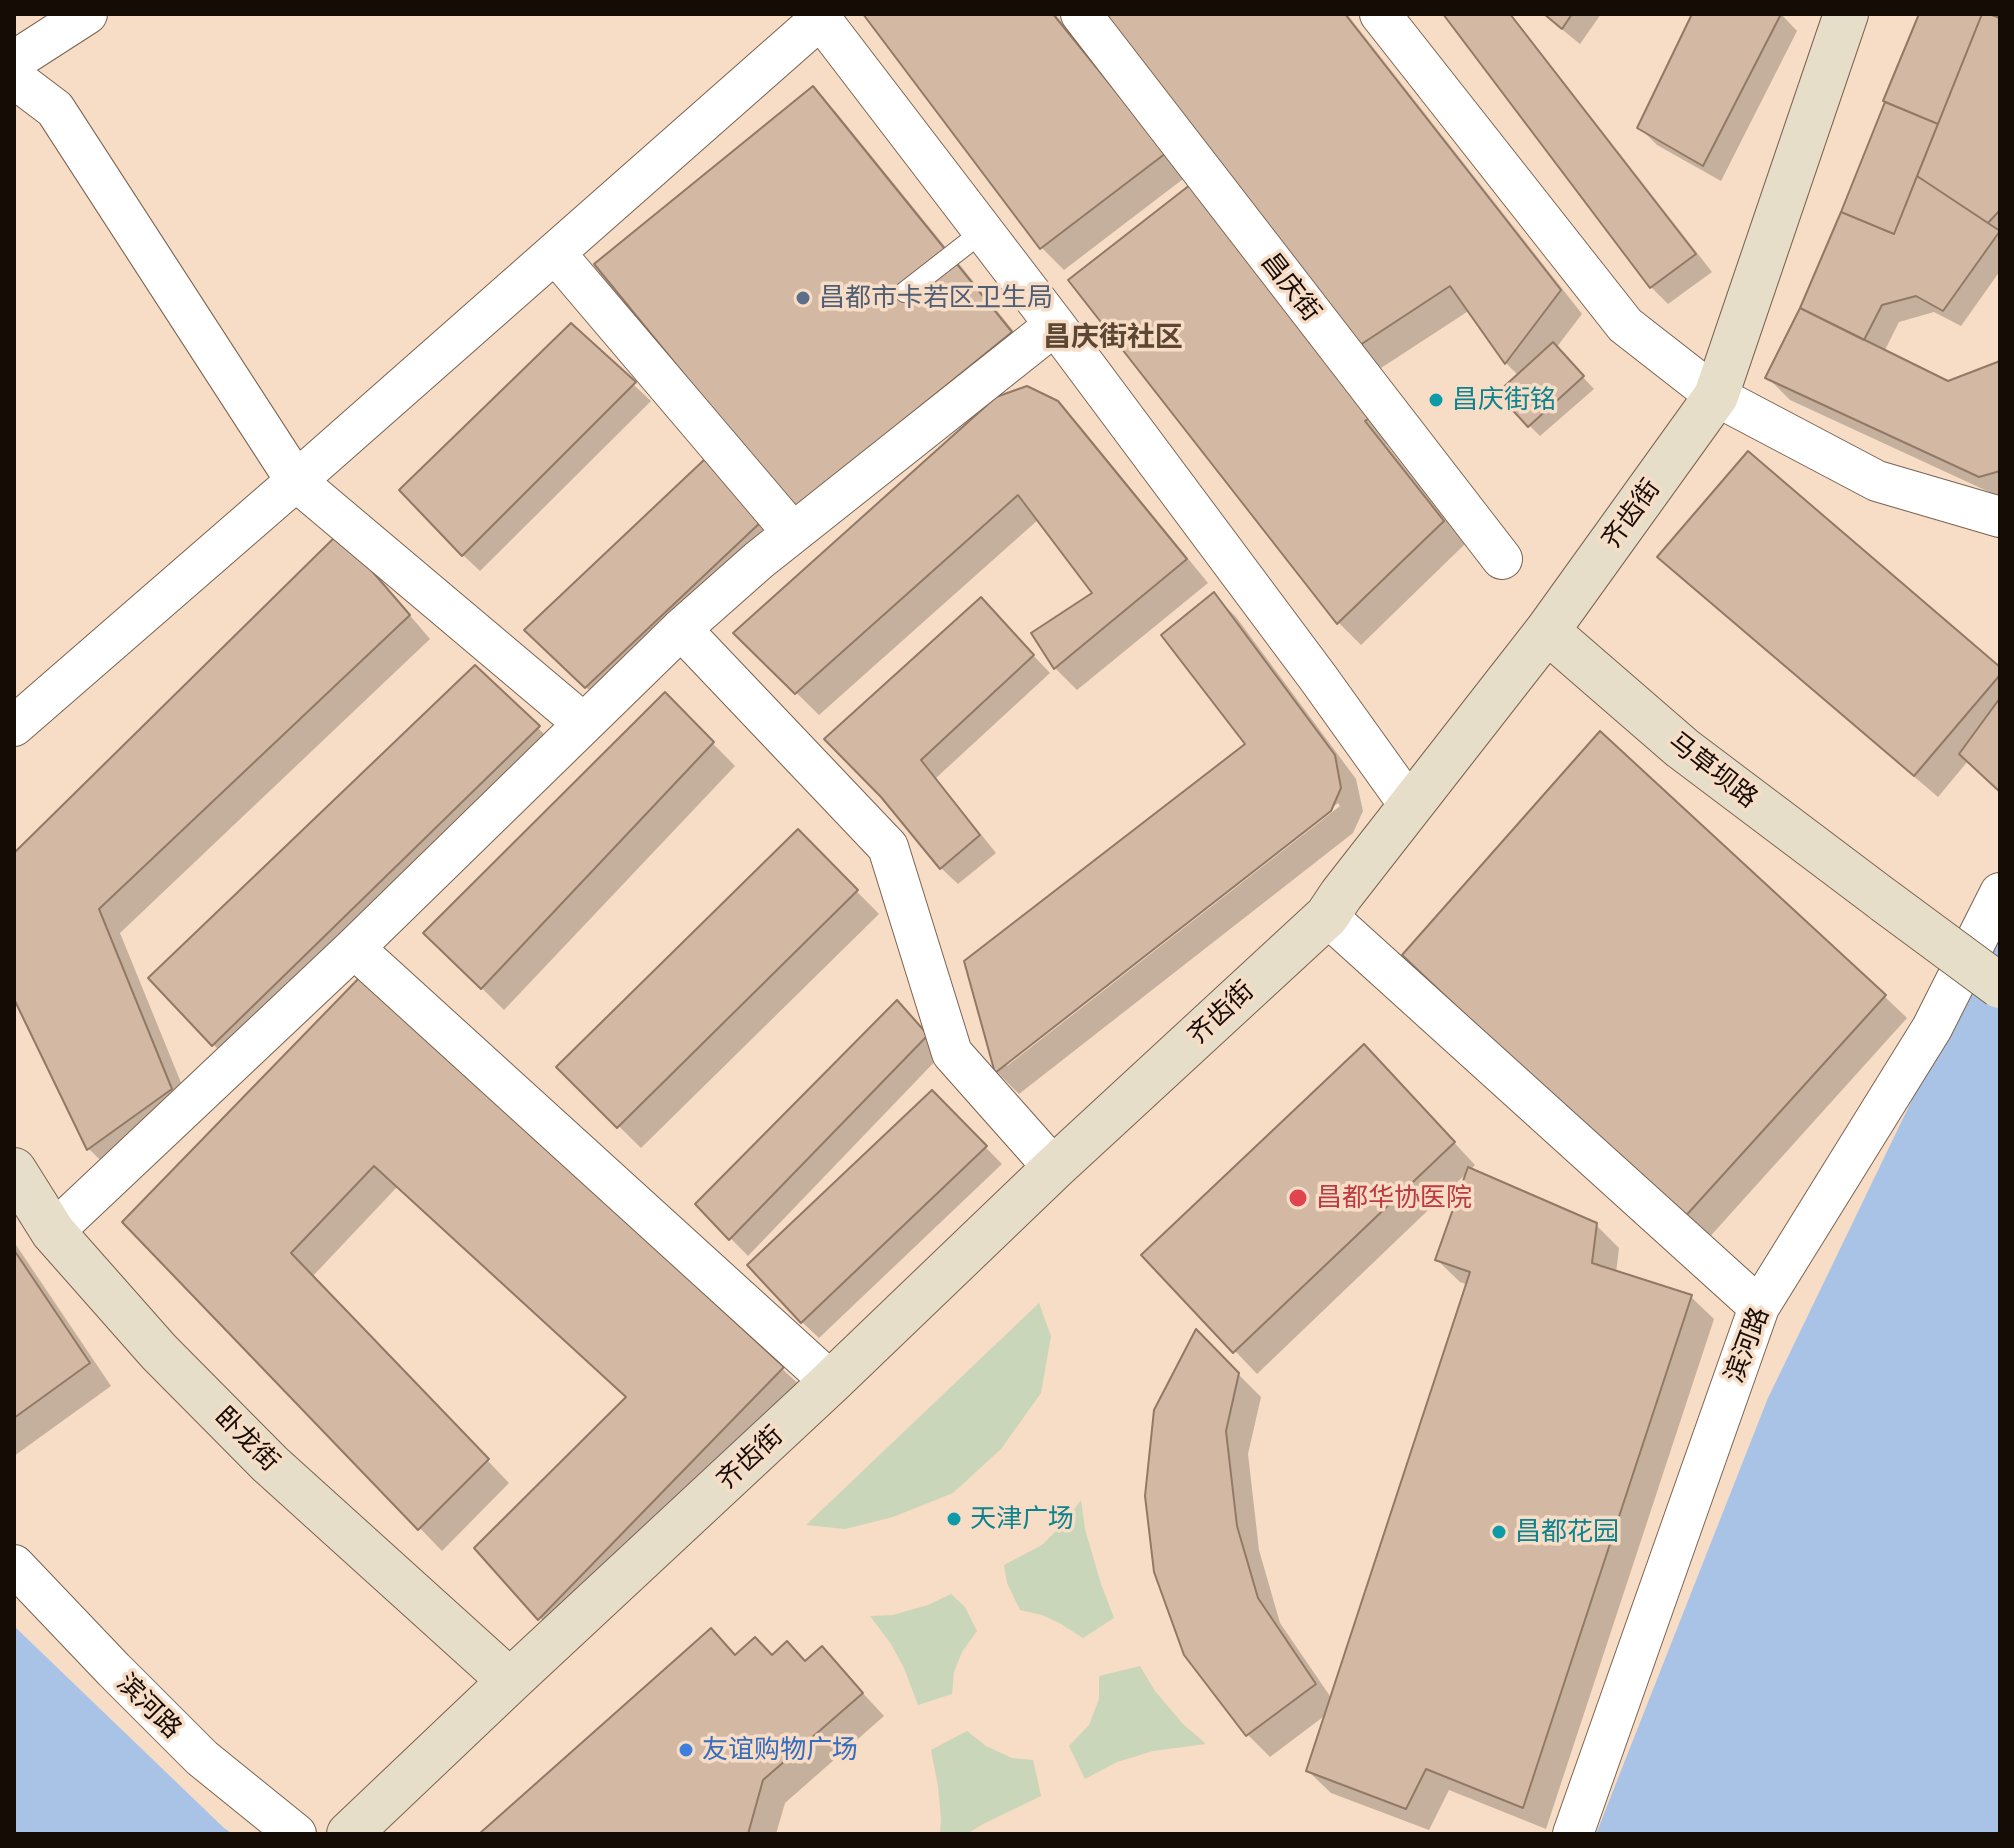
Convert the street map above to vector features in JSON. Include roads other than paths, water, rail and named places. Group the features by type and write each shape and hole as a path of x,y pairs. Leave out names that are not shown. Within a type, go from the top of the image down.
{"main road":[{"name":"齐齿街","path":"349,1833 831,1382 1054,1168 1327,916 1547,631 1716,396 1846,14"},
{"name":"马草坝路","path":"1547,631 1682,748 2000,986"},
{"name":"卧龙街","path":"14,1170 53,1232 159,1352 270,1464 510,1681"}],"street":[{"path":"14,61 87,14"},
{"name":"昌庆街","path":"1081,14 1502,559"},
{"path":"1380,14 1625,325 1716,396 1877,481 2000,517"},
{"path":"14,726 555,253 818,17 1055,325 1410,806"},
{"path":"14,78 55,109 296,481 583,723"},
{"path":"555,253 793,533"},
{"path":"53,1232 354,948 681,629 759,560 1055,325"},
{"path":"681,629 888,847 952,1053 1054,1168"},
{"name":"滨河路","path":"1573,1834 1759,1307 1932,1028 2000,893"},
{"path":"1327,916 1759,1307"},
{"path":"354,948 831,1382"},
{"name":"滨河路","path":"14,1565 202,1758 296,1834"}],"lane":[{"path":"905,292 982,232"}],"water":[{"path":"2000,925 2000,1834 1596,1834 1768,1398 1953,1015"},
{"path":"14,1626 224,1828 233,1834 14,1834"}],"place":[{"name":"昌都市卡若区卫生局","path":"803,298"},
{"name":"昌庆街铭","path":"1436,400"},
{"name":"昌都华协医院","path":"1298,1198"},
{"name":"天津广场","path":"954,1519"},
{"name":"昌都花园","path":"1499,1532"},
{"name":"友谊购物广场","path":"686,1750"}],"district":[{"name":"昌庆街社区","path":"1113,337"}]}
